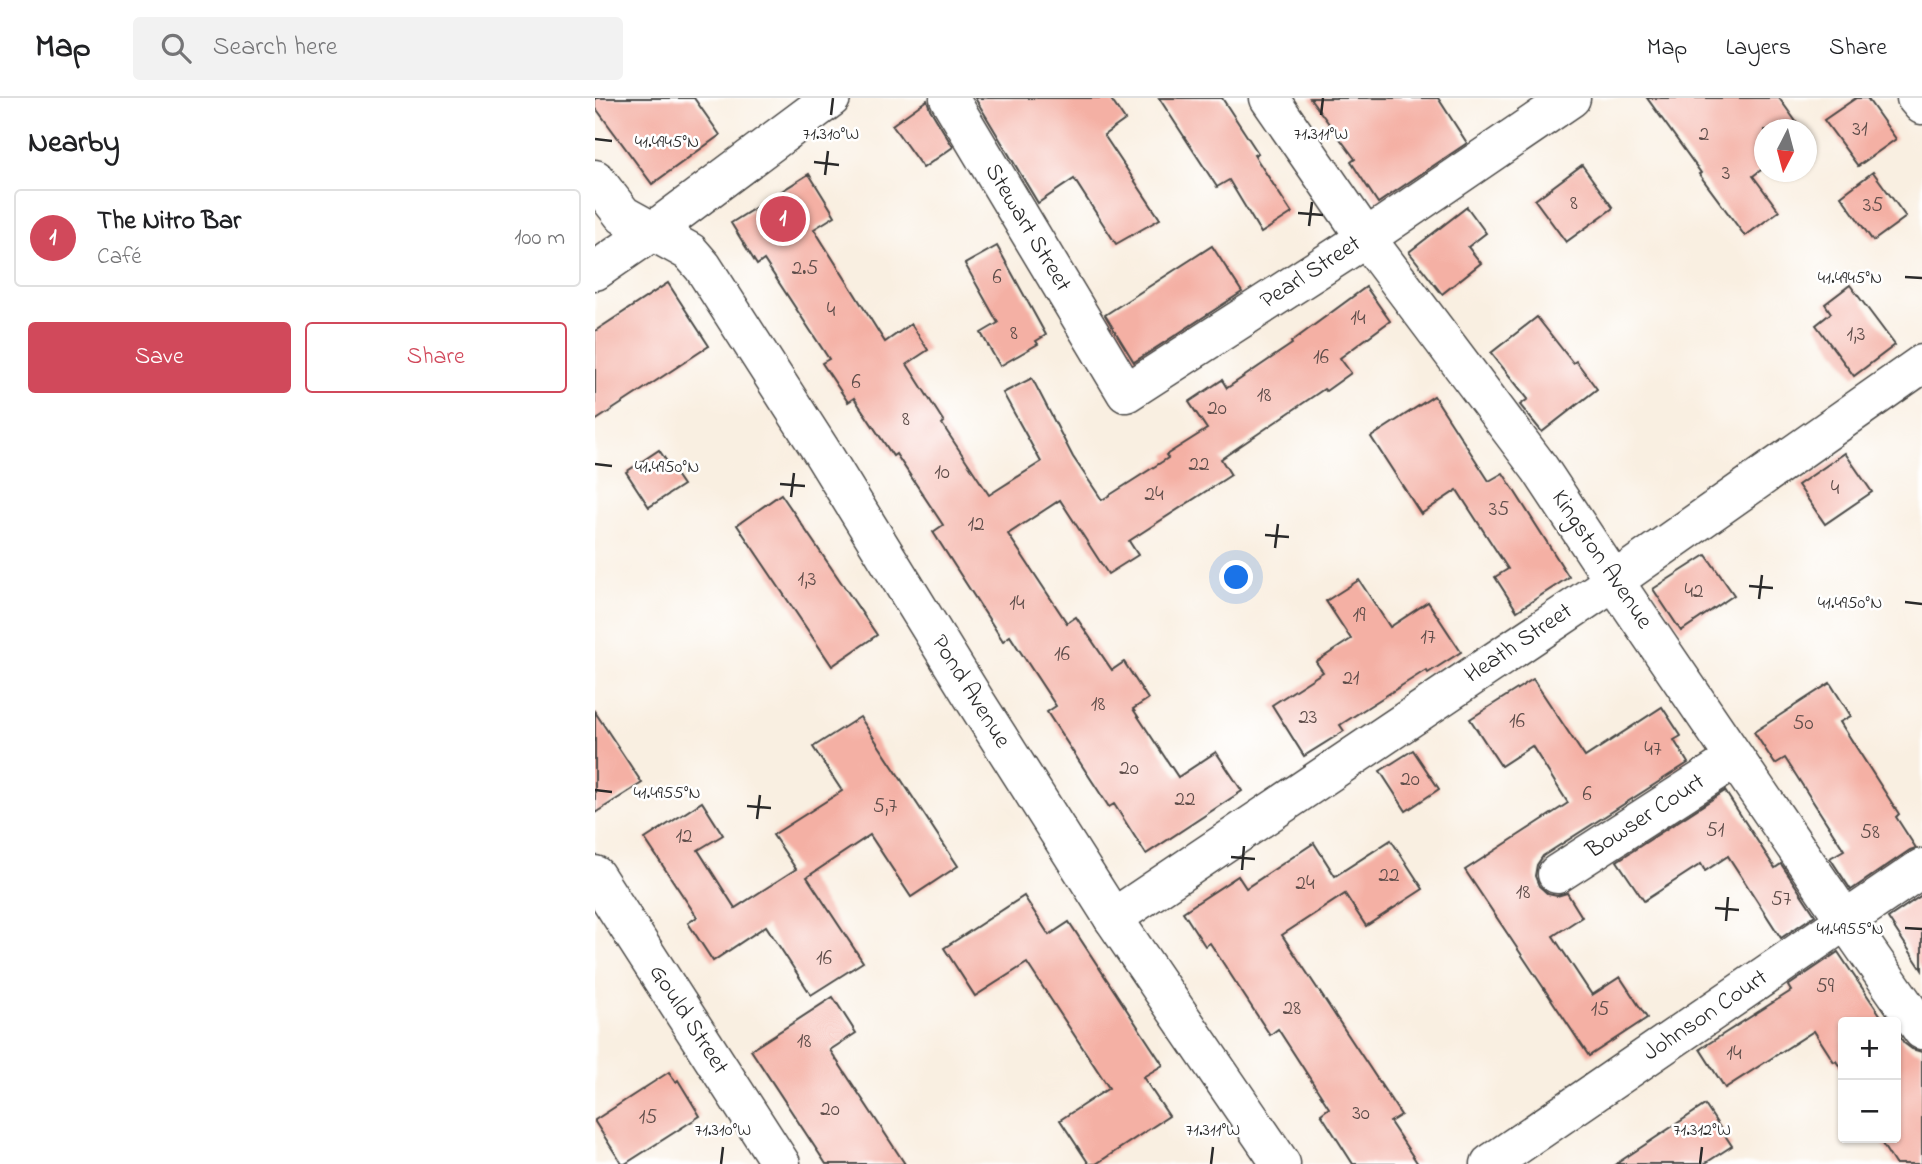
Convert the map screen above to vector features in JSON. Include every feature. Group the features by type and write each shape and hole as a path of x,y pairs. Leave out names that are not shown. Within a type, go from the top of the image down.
{"street":[{"path":"595,271 831,98"},
{"name":"Stewart Street","path":"949,98 1105,358"},
{"name":"Kingston Avenue","path":"1269,98 1366,238 1540,469 1922,1030"},
{"name":"Pearl Street","path":"1105,358 1126,393 1366,238 1571,98"},
{"path":"1916,98 1922,105"},
{"name":"Pond Avenue","path":"595,179 623,215 690,252 703,267 1113,918 1281,1164"},
{"name":"Heath Street","path":"1113,918 1614,580 1922,364"},
{"name":"Bowser Court","path":"1557,874 1735,759"},
{"name":"Johnson Court","path":"1490,1164 1922,868"},
{"name":"Gould Street","path":"595,875 781,1164"}],"building":[{"path":"595,98 694,98 720,135 652,184 595,107"},
{"path":"975,98 1110,98 1125,120 1104,135 1160,219 1116,244 1074,179 1038,203"},
{"path":"1159,98 1222,98 1258,153 1254,155 1292,213 1261,233 1229,180 1217,187"},
{"path":"1310,98 1438,98 1467,143 1378,203 1351,162 1355,159"},
{"path":"1647,98 1779,98 1794,119 1754,119 1753,176 1754,182 1757,182 1779,211 1745,236 1699,174 1701,173"},
{"path":"1856,98 1867,98 1896,139 1858,166 1824,120"},
{"path":"927,100 953,147 923,168 892,125"},
{"path":"1582,165 1613,208 1566,242 1535,200"},
{"path":"1873,172 1906,217 1873,241 1841,196"},
{"path":"809,174 835,216 814,229 885,342 911,324 928,350 907,364 944,422 942,424 989,495 1041,462 1003,393 1032,378 1073,457 1102,500 1168,458 1166,455 1207,429 1189,402 1222,380 1227,388 1292,344 1291,342 1366,287 1390,321 1340,358 1351,373 1221,459 1231,475 1129,541 1138,555 1108,574 1060,500 1008,534 1067,623 1076,617 1112,670 1124,662 1148,699 1133,709 1178,777 1216,752 1242,791 1146,854 1114,804 1109,807 1047,712 1056,706 1010,636 1003,641 933,532 943,525 896,454 893,456 854,398 848,402 822,363 829,359 764,260 757,265 731,223"},
{"path":"1467,207 1486,233 1468,247 1481,263 1442,294 1409,252"},
{"path":"997,246 1046,335 1036,341 1038,344 1000,366 981,333 998,323 965,264"},
{"path":"1212,246 1242,292 1134,362 1105,315"},
{"path":"668,283 709,346 595,421 595,331"},
{"path":"1850,285 1895,345 1854,376 1816,325 1831,313 1825,304"},
{"path":"1537,317 1597,389 1542,432 1520,405 1528,399 1491,353"},
{"path":"1434,396 1489,481 1503,473 1569,577 1517,611 1495,577 1508,569 1457,490 1421,514 1371,437"},
{"path":"659,450 683,485 649,507 626,472"},
{"path":"1845,453 1872,492 1825,524 1798,485"},
{"path":"781,494 877,635 832,666 737,525"},
{"path":"1706,555 1734,595 1681,631 1653,589"},
{"path":"1359,580 1390,627 1428,602 1461,652 1428,673 1426,670 1340,725 1344,731 1304,756 1272,705 1323,672 1316,662 1351,639 1326,601"},
{"path":"1533,679 1585,757 1662,707 1681,736 1674,740 1688,763 1543,856 1537,865 1535,876 1539,886 1548,894 1557,896 1567,893 1582,917 1553,936 1592,995 1620,977 1647,1018 1589,1056 1465,870 1568,803 1532,746 1501,766 1470,719"},
{"path":"1830,683 1851,716 1840,722 1899,814 1896,817 1916,848 1851,890 1830,858 1844,850 1785,758 1775,764 1754,732"},
{"path":"595,712 642,783 595,813"},
{"path":"860,717 958,866 911,897 870,835 807,877 863,962 811,995 766,926 713,961 688,923 697,917 645,839 702,802 723,835 698,850 735,908 796,869 773,835 842,791 813,747"},
{"path":"1413,750 1439,789 1406,811 1380,771"},
{"path":"1725,791 1775,868 1781,864 1815,915 1781,938 1728,856 1705,871 1701,864 1644,901 1617,861"},
{"path":"1391,840 1423,889 1366,926 1345,894 1282,935 1401,1115 1390,1122 1418,1164 1353,1164 1321,1114 1329,1108 1278,1029 1270,1035 1210,943 1205,946 1183,912 1238,876 1246,888 1314,843 1335,876"},
{"path":"1922,895 1922,970 1888,918"},
{"path":"1024,896 1049,935 1069,922 1163,1065 1143,1077 1169,1116 1096,1164 1089,1164 1060,1120 1109,1088 1027,963 975,996 944,948"},
{"path":"1838,952 1882,1017 1838,1017 1838,1064 1814,1031 1725,1088 1700,1049 1791,991 1788,986"},
{"path":"833,997 856,1033 830,1050 905,1164 826,1164 751,1050"},
{"path":"1901,1038 1912,1049 1922,1052 1922,1164 1895,1164 1882,1144 1901,1143"},
{"path":"669,1072 676,1082 678,1080 700,1116 622,1164 595,1120"},
{"path":"1705,1105 1732,1146 1704,1164 1616,1164"}],"place":[{"name":"The Nitro Bar","path":"783,219"}]}
